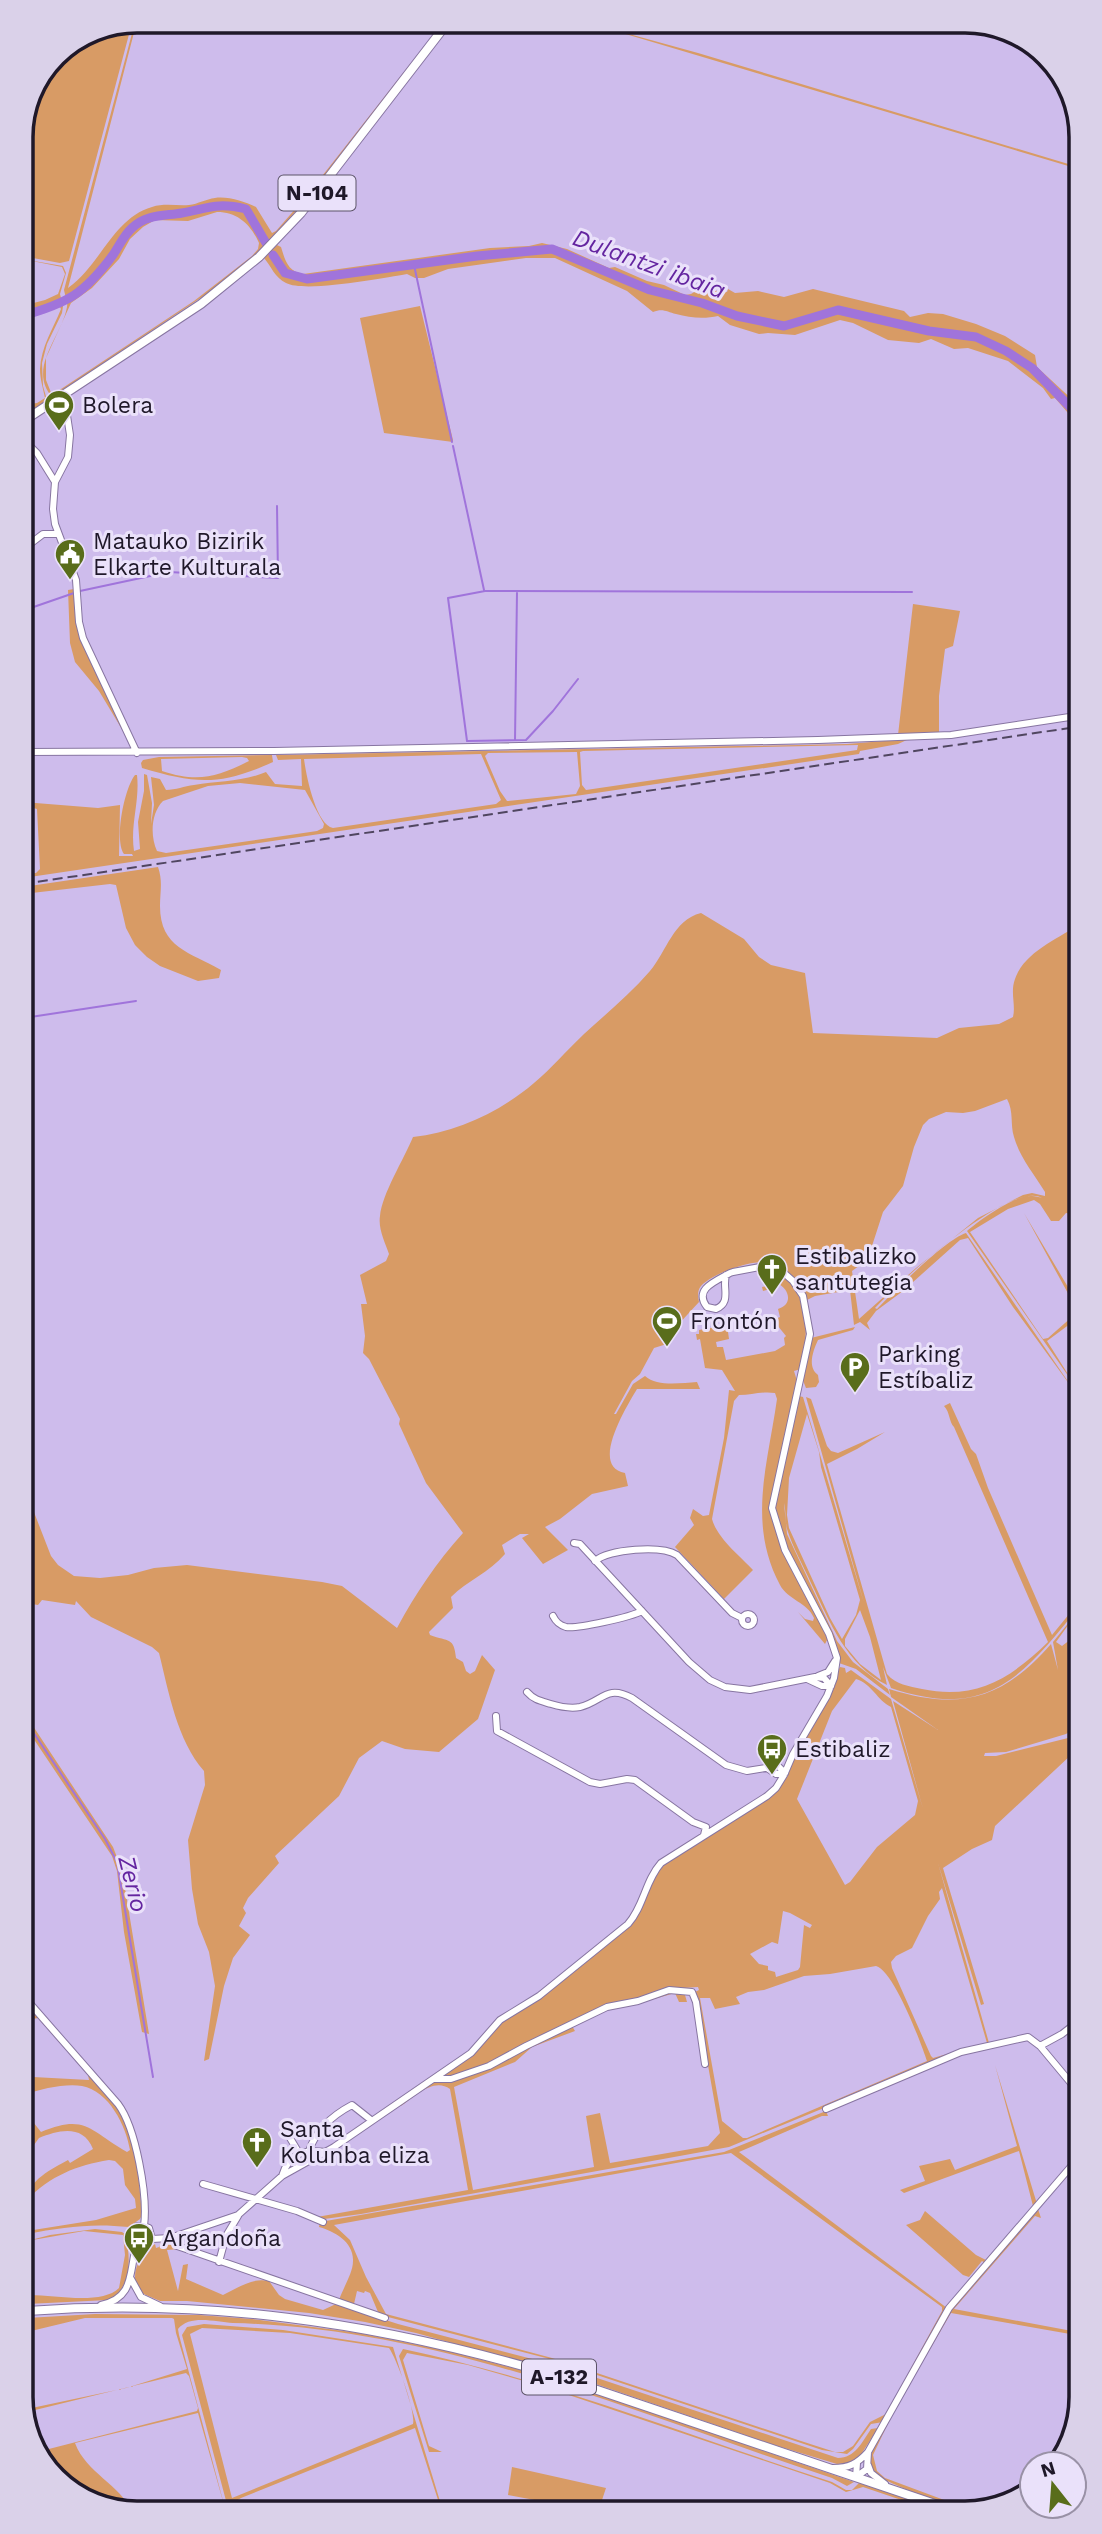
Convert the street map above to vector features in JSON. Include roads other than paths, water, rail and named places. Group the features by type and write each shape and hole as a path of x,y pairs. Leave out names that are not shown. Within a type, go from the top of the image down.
{"main road":[{"name":"N-104","path":"33,415 201,304 246,270 274,244 440,33"},
{"name":"A-132","path":"33,2311 131,2307 228,2310 387,2332 478,2353 601,2390 926,2501"}],"street":[{"path":"53,401 66,409 70,435 68,457 55,482 53,509 58,534 76,580 83,638 137,753"},
{"path":"33,449 55,482"},
{"path":"33,542 43,534 58,534"},
{"path":"33,752 137,753 933,736 1069,717"},
{"path":"219,2262 226,2236 238,2215 282,2176 326,2152 471,2053 500,2020 539,1996 628,1924 639,1909 650,1879 667,1858 774,1790 822,1706 836,1671 833,1644 807,1588 785,1550 772,1508 810,1334 803,1296 783,1271 773,1266 726,1275 703,1290 702,1298 707,1307 716,1309 726,1302 726,1275"},
{"path":"574,1543 580,1544 703,1675 725,1688 750,1690 805,1679 831,1686"},
{"path":"595,1561 612,1553 668,1550 677,1555 732,1613 742,1618"},
{"path":"554,1616 557,1622 567,1627 627,1617 642,1611"},
{"path":"816,1680 831,1668 836,1656"},
{"path":"816,1680 823,1698 822,1706"},
{"path":"527,1692 533,1699 570,1708 583,1706 607,1693 619,1692 632,1698 726,1765 747,1771 771,1769 785,1773"},
{"path":"496,1716 497,1731 595,1784 635,1780 706,1827 704,1835"},
{"path":"771,1769 796,1749"},
{"path":"771,1769 775,1779 774,1790"},
{"path":"698,1824 722,1824"},
{"path":"694,1841 698,1824"},
{"path":"433,2079 451,2080 489,2066 607,2007 638,2001 669,1990 692,1992 696,2002 705,2064"},
{"path":"33,2007 118,2104 128,2121 136,2147 144,2226"},
{"path":"1040,2046 1069,2029"},
{"path":"826,2109 961,2052 1028,2037 1040,2046 1069,2081"},
{"path":"310,2151 322,2129 335,2115 352,2105 371,2120"},
{"path":"290,2138 299,2153"},
{"path":"282,2176 286,2165 295,2154 326,2152"},
{"path":"830,2468 845,2468 857,2463 868,2452 949,2308 1069,2169"},
{"path":"203,2184 296,2211 323,2222"},
{"path":"152,2239 172,2237 238,2215"},
{"path":"88,2308 113,2302 125,2293 136,2247 130,2239 131,2232 136,2226 144,2226 151,2231 152,2239 148,2246 136,2247"},
{"path":"172,2237 177,2246 219,2262 385,2318"},
{"path":"130,2278 136,2291 150,2303 164,2307"},
{"path":"131,2307 136,2291"},
{"path":"125,2293 131,2307"},
{"path":"856,2477 864,2473 868,2452"},
{"path":"856,2477 857,2463"},
{"path":"867,2465 876,2478 899,2492"}],"waterway":[{"name":"Dulantzi ibaia","path":"33,312 63,301 84,288 103,268 129,231 137,223 149,218 213,206 246,209 266,243"},
{"name":"Dulantzi ibaia","path":"273,255 285,273 307,279 477,256 552,249 650,290 702,303 737,316 784,326 838,310 929,331 976,337 1006,351 1032,368 1069,406"},
{"path":"414,265 452,442"},
{"path":"453,446 484,590"},
{"path":"80,591 169,572 278,578 277,506"},
{"path":"578,679 526,740 467,741 448,598 485,591 912,592"},
{"path":"515,740 517,592"},
{"path":"33,607 74,593"},
{"path":"33,1017 136,1001"},
{"name":"Zerio","path":"33,1732 105,1839 117,1862 153,2077"}],"railway":[{"path":"33,883 1069,728"}],"place":[{"name":"Bolera","path":"59,432"},
{"name":"Matauko Bizirik Elkarte Kulturala","path":"70,581"},
{"name":"Estibalizko santutegia","path":"772,1296"},
{"name":"Frontón","path":"667,1348"},
{"name":"Parking Estíbaliz","path":"855,1394"},
{"name":"Estibaliz","path":"772,1776"},
{"name":"Santa Kolunba eliza","path":"257,2169"},
{"name":"Argandoña","path":"139,2265"}]}
